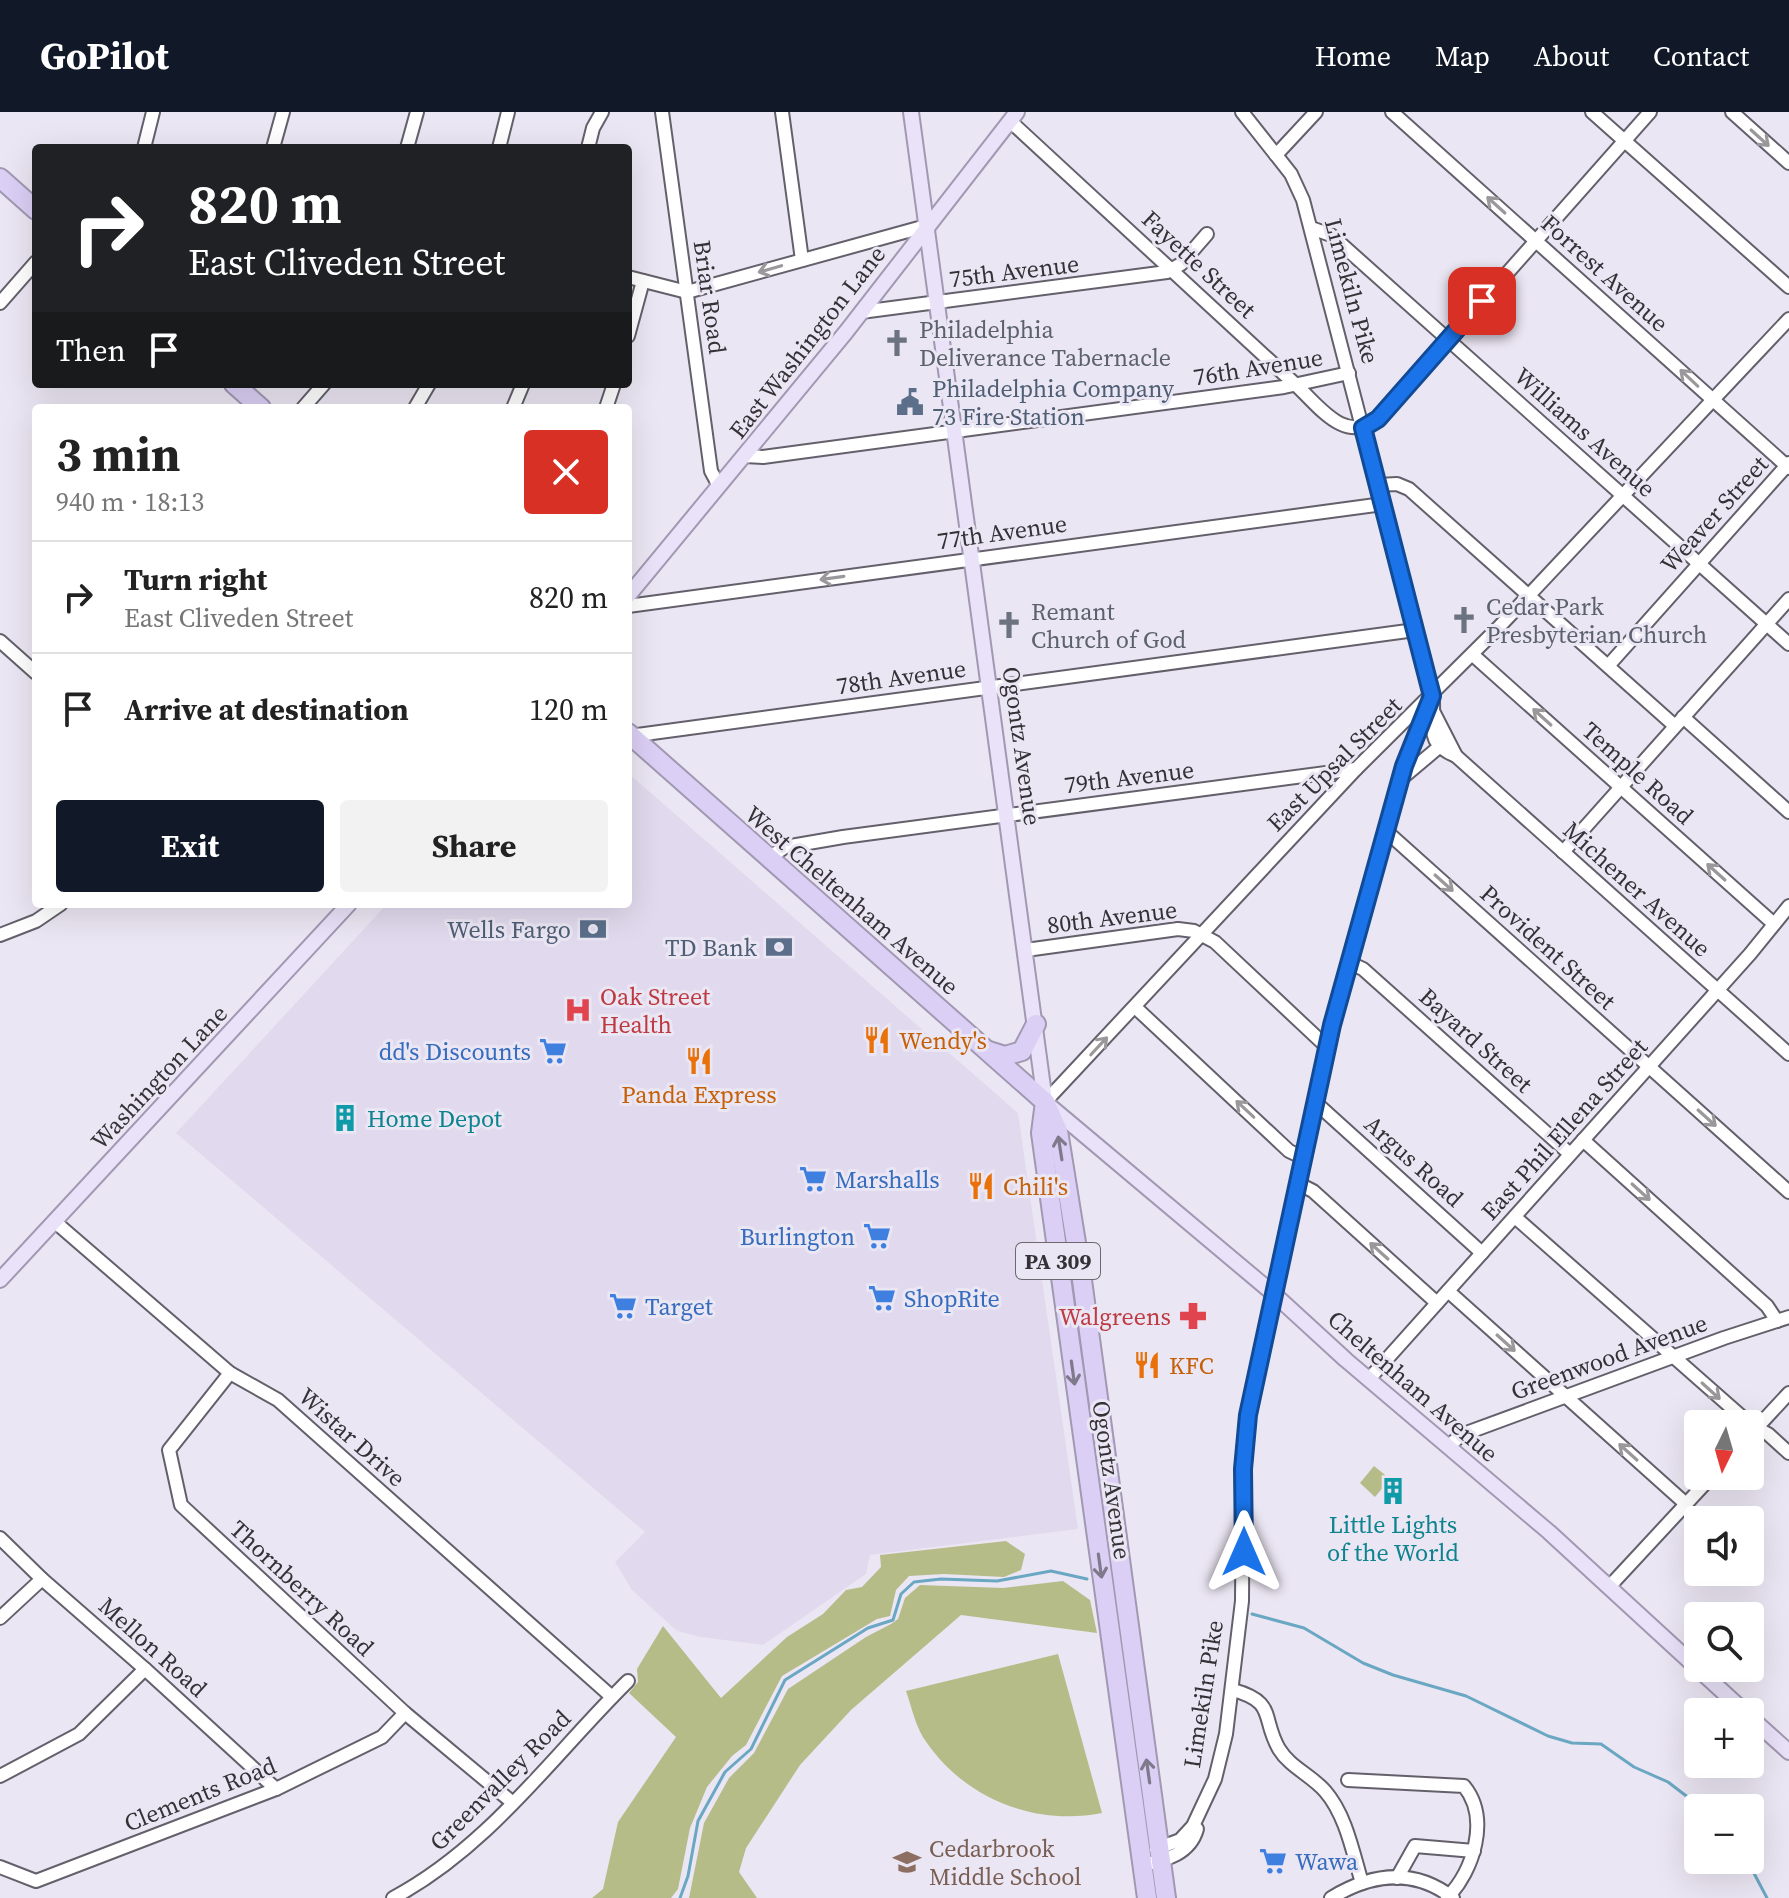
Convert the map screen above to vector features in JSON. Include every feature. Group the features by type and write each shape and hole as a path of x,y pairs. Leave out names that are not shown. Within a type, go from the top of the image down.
{"highway":[{"path":"0,178 32,206"},
{"path":"238,388 256,404"},
{"name":"West Cheltenham Avenue","path":"632,737 1045,1102"},
{"path":"989,1051 1005,1056 1022,1051 1036,1024"},
{"name":"Ogontz Avenue","path":"1045,1102 1041,1133 1151,1856"},
{"name":"PA 309","path":"1147,1898 1151,1856"},
{"name":"PA 309","path":"1151,1856 1166,1898"}],"main road":[{"name":"Ogontz Avenue","path":"911,112 1045,1102"},
{"name":"East Washington Lane","path":"632,591 861,312 1013,116"},
{"name":"Washington Lane","path":"0,1280 345,908"},
{"name":"Cheltenham Avenue","path":"1045,1102 1275,1295 1549,1532 1730,1698"},
{"path":"1764,1730 1789,1752"}],"street":[{"path":"145,144 153,112"},
{"path":"274,144 283,112"},
{"path":"408,144 417,112"},
{"path":"500,144 508,112"},
{"path":"589,144 602,112"},
{"name":"Briar Road","path":"662,112 711,471 719,486"},
{"path":"782,112 802,260"},
{"name":"Limekiln Pike","path":"1151,1856 1187,1834 1215,1779 1233,1690 1242,1601 1248,1415 1327,1047 1401,779 1432,696 1299,189 1242,112"},
{"path":"1276,155 1316,112"},
{"name":"Forrest Avenue","path":"1392,112 1788,465"},
{"path":"1592,112 1789,287"},
{"path":"1363,428 1378,419 1650,112"},
{"path":"1732,112 1789,163"},
{"name":"Fayette Street","path":"1013,116 1172,270 1339,424 1363,428"},
{"path":"632,278 687,292 926,226"},
{"name":"Williams Avenue","path":"1311,228 1331,235 1789,644"},
{"path":"1172,270 1207,234"},
{"path":"0,303 32,267"},
{"name":"75th Avenue","path":"861,312 1172,270"},
{"path":"632,321 643,281"},
{"name":"East Upsal Street","path":"1045,1102 1356,769 1473,655 1789,319"},
{"name":"76th Avenue","path":"745,456 763,457 1296,385 1349,373"},
{"path":"306,404 320,388"},
{"name":"Weaver Street","path":"1608,666 1788,465"},
{"path":"1378,485 1397,484 1409,489 1608,666 1789,812"},
{"name":"77th Avenue","path":"632,605 1383,504"},
{"path":"1563,852 1789,599"},
{"name":"78th Avenue","path":"632,734 1415,630"},
{"path":"0,641 32,669"},
{"name":"Temple Road","path":"1473,655 1774,924"},
{"name":"Michener Avenue","path":"1432,696 1432,729 1439,747 1456,756 1789,1054"},
{"name":"Michener Avenue","path":"1433,712 1456,756"},
{"path":"1401,779 1439,747"},
{"name":"79th Avenue","path":"769,858 785,847 1356,769"},
{"name":"Provident Street","path":"1386,831 1789,1192"},
{"path":"0,935 36,921 55,908"},
{"name":"East Phil Ellena Street","path":"1369,1379 1788,910"},
{"name":"80th Avenue","path":"1026,950 1178,929 1203,934"},
{"path":"1203,934 1327,1047"},
{"name":"Bayard Street","path":"1350,963 1363,969 1570,1154"},
{"path":"1135,1007 1289,1151 1304,1158"},
{"name":"Argus Road","path":"1316,1103 1482,1253"},
{"path":"1583,1140 1783,1319"},
{"path":"1299,1184 1313,1191 1437,1303"},
{"path":"1515,1217 1732,1410"},
{"name":"Wistar Drive","path":"54,1221 230,1373 278,1400 612,1697"},
{"path":"1448,1291 1686,1504"},
{"name":"Greenwood Avenue","path":"1449,1446 1461,1435 1783,1319"},
{"name":"Thornberry Road","path":"230,1373 169,1450 181,1505 405,1713 513,1803"},
{"path":"1764,1417 1789,1393"},
{"path":"1764,1436 1789,1453"},
{"path":"1609,1587 1699,1490"},
{"name":"Mellon Road","path":"0,1538 276,1789"},
{"path":"0,1618 42,1579"},
{"path":"0,1776 79,1734 145,1669"},
{"name":"Greenvalley Road","path":"393,1898 464,1852 628,1681"},
{"path":"1233,1690 1251,1695 1265,1707 1279,1750 1325,1791 1341,1818 1362,1883"},
{"name":"Clements Road","path":"0,1867 36,1881 276,1789 382,1737 405,1713"},
{"path":"1331,1898 1350,1886 1381,1878 1428,1881 1450,1897 1467,1875 1474,1851 1474,1798 1464,1786 1348,1780"},
{"path":"1397,1878 1415,1846 1474,1851"}],"shaded area":[{"path":"632,776 1018,1113 1078,1529 870,1555 866,1574 763,1645 677,1631 632,1590 615,1562 645,1532 176,1133 383,908 632,908"}],"green space":[{"path":"1374,1466 1390,1479 1375,1497 1360,1483"},
{"path":"1006,1541 1025,1554 1021,1570 1004,1577 909,1576 896,1590 890,1616 877,1619 782,1676 746,1745 732,1756 707,1787 690,1828 678,1889 671,1898 592,1898 603,1889 618,1822 676,1737 629,1693 638,1682 637,1669 663,1626 721,1698 787,1637 823,1614 846,1590 862,1587 881,1567 880,1555"},
{"path":"1063,1581 1090,1600 1097,1633 961,1615 851,1710 800,1765 746,1848 739,1872 757,1898 689,1898 704,1823 729,1778 754,1753 788,1689 898,1619 905,1598 920,1585 1003,1588"},
{"path":"1058,1654 1102,1813 1077,1816 1027,1811 982,1793 943,1763 927,1743 917,1725 906,1691"}],"waterway":[{"path":"680,1898 688,1876 698,1821 725,1772 751,1749 785,1680 868,1628 893,1620 901,1594 914,1582 941,1579 997,1581 1051,1571 1087,1579"},
{"path":"1252,1614 1304,1628 1363,1663 1466,1696 1548,1736 1572,1743 1601,1744 1634,1767 1668,1782 1684,1794"},
{"path":"1754,1874 1767,1898"}],"place":[{"name":"Philadelphia Deliverance Tabernacle","path":"897,343"},
{"name":"Philadelphia Company 73 Fire Station","path":"910,402"},
{"name":"Cedar Park Presbyterian Church","path":"1464,620"},
{"name":"Remant Church of God","path":"1009,625"},
{"name":"Wells Fargo","path":"593,929"},
{"name":"TD Bank","path":"779,947"},
{"name":"Oak Street Health","path":"578,1010"},
{"name":"Wendy's","path":"877,1040"},
{"name":"dd's Discounts","path":"553,1051"},
{"name":"Panda Express","path":"699,1061"},
{"name":"Home Depot","path":"345,1118"},
{"name":"Marshalls","path":"813,1179"},
{"name":"Chili's","path":"981,1186"},
{"name":"Burlington","path":"877,1236"},
{"name":"ShopRite","path":"882,1298"},
{"name":"Target","path":"623,1306"},
{"name":"Walgreens","path":"1193,1316"},
{"name":"KFC","path":"1147,1365"},
{"name":"Little Lights of the World","path":"1393,1491"},
{"name":"Wawa","path":"1273,1861"},
{"name":"Cedarbrook Middle School","path":"907,1862"}],"route":[{"path":"1244,1552 1243,1469 1248,1415 1328,1039 1404,766 1432,696 1363,428 1378,419 1482,301"}]}
